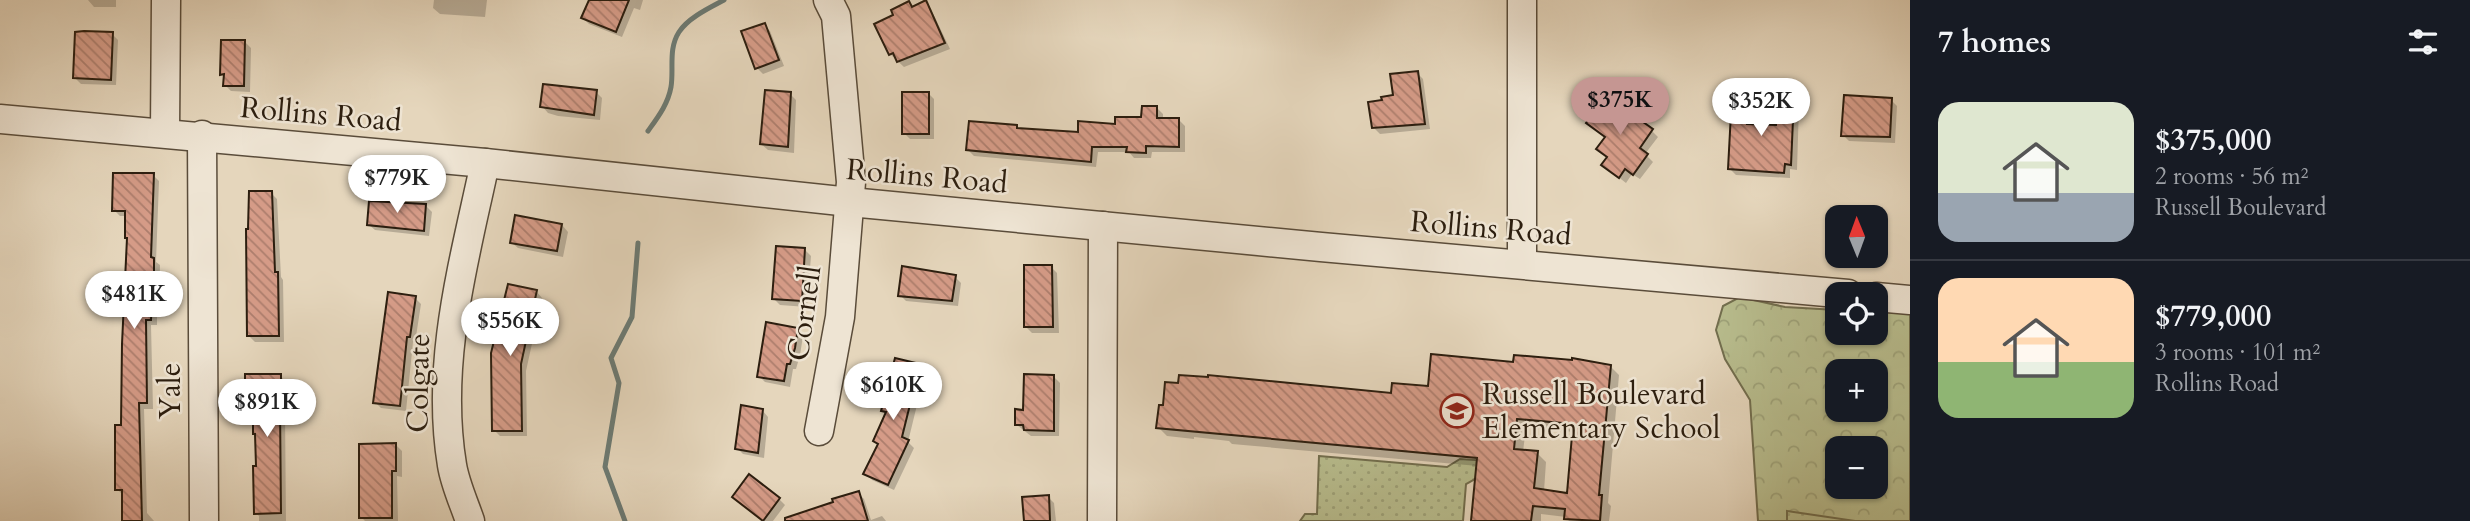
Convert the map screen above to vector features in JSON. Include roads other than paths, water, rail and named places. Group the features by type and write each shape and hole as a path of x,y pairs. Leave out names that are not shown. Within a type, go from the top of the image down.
{"street":[{"path":"165,132 166,0"},
{"name":"Cornell","path":"819,431 839,317 851,172 836,16 828,0"},
{"path":"1522,0 1522,264"},
{"name":"Rollins Road","path":"0,119 202,135 850,202 1825,292"},
{"name":"Yale","path":"202,135 204,521"},
{"name":"Colgate","path":"470,521 452,468 447,430 447,365 451,324 485,163"},
{"path":"1102,521 1103,226"},
{"path":"1888,298 1910,300"}],"water":[{"path":"1767,92 1767,96 1771,97 1770,122 1753,121 1755,95"}],"waterway":[{"path":"648,131 670,93 672,52 679,32 693,18 724,0"},
{"path":"625,521 605,467 619,383 611,358 632,317 638,243"}],"place":[{"name":"Russell Boulevard Elementary School","path":"1457,411"}]}
